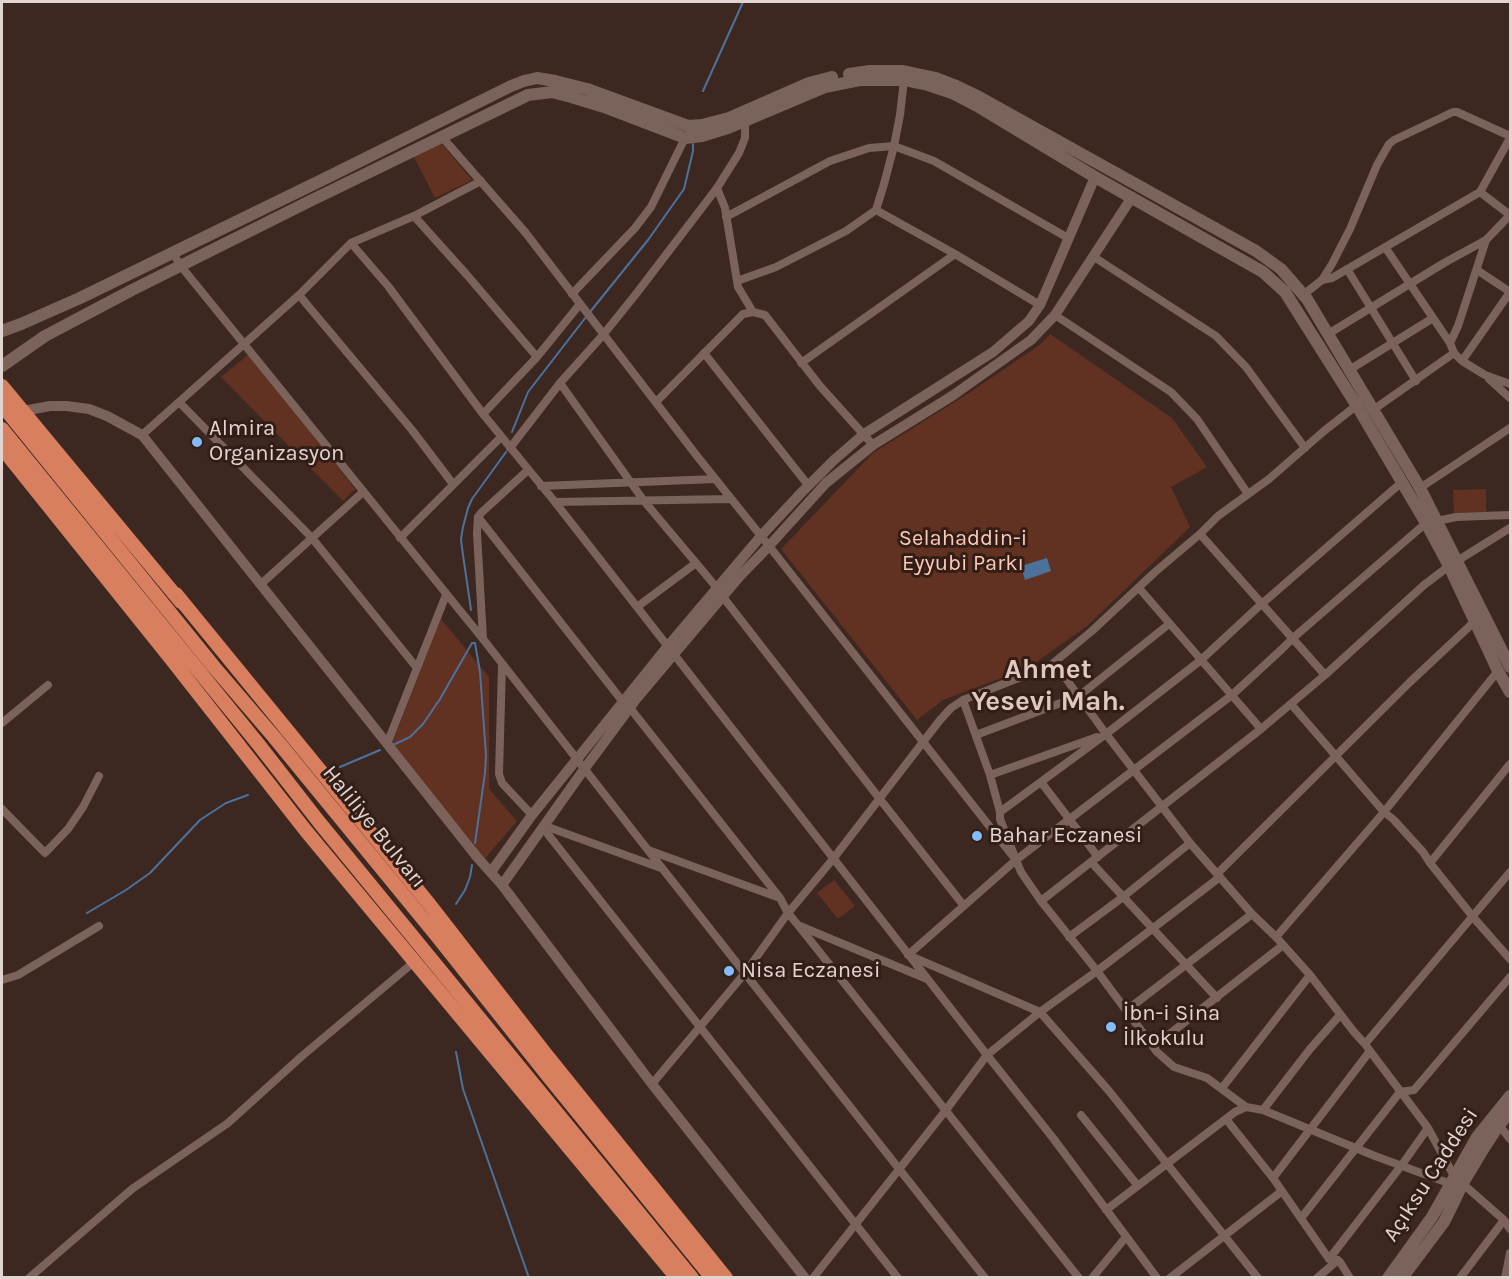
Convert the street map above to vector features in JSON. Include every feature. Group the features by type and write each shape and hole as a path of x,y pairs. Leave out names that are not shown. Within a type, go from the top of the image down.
{"highway":[{"path":"2,386 176,594 430,905 545,1053 726,1278"},
{"name":"Haliliye Bulvarı","path":"2,405 437,936 712,1278"},
{"name":"Haliliye Bulvarı","path":"2,429 8,447 259,745 319,822 692,1278"},
{"path":"8,447 306,831 677,1278"},
{"path":"176,594 274,737"},
{"path":"172,660 259,745"},
{"path":"437,936 545,1053"},
{"path":"424,948 519,1086"}],"main road":[{"path":"2,331 80,298 524,81 537,78 587,89 688,126 729,118 809,83 824,79 870,71 903,71 936,78 979,97 1256,250 1281,269 1303,295 1328,334 1349,370 1361,402 1402,482 1432,522"},
{"path":"2,366 45,336 180,265 528,95 552,92 604,107 685,138 716,133 825,87 860,80 904,80 928,85 964,99 1095,177 1263,272 1285,292 1361,402 1373,410 1420,488 1432,522 1510,668"},
{"path":"1453,563 1474,622 1510,692"},
{"name":"Açıksu Caddesi","path":"1402,1278 1444,1221 1456,1181 1478,1137 1510,1096"},
{"name":"Açıksu Caddesi","path":"1388,1278 1456,1181 1510,1112"}],"street":[{"path":"737,281 776,267 846,231 876,210 894,146 904,80"},
{"path":"1303,295 1322,280 1336,257 1377,165 1389,144 1394,140 1453,112 1510,137 1479,192 1332,278 1322,280"},
{"path":"510,448 560,382 603,335 636,294 717,188 739,153 745,138 745,122"},
{"path":"442,137 525,232 715,479 1016,860"},
{"path":"572,294 636,228 651,207 685,138"},
{"path":"726,217 838,158 869,148 894,146 934,161 1068,238"},
{"path":"490,872 576,759 626,705 720,593 761,536 808,485 864,434 993,352 1029,321 1040,305 1095,177"},
{"path":"142,435 299,295 351,243 414,216 482,181"},
{"path":"717,188 725,208 738,287 753,312"},
{"path":"1328,334 1486,240 1510,215 1479,192"},
{"path":"720,593 769,546 826,483 873,445 952,396 1030,340 1055,315 1132,197"},
{"path":"876,210 1040,305"},
{"path":"414,216 537,357"},
{"path":"1450,343 1458,326 1486,240"},
{"path":"351,243 388,286 483,414 555,502 1053,1138 1157,1278"},
{"path":"1385,247 1450,343 1454,353 1462,361 1485,375 1510,398"},
{"path":"173,253 180,265 483,639 985,1278"},
{"path":"801,363 955,254"},
{"path":"1094,257 1216,336 1246,366 1305,448"},
{"path":"1347,269 1416,381"},
{"path":"1462,361 1510,292 1477,270"},
{"path":"299,295 412,430 453,484"},
{"path":"483,414 582,307"},
{"path":"656,402 743,314 753,312 765,315 801,363 873,445"},
{"path":"1055,315 1171,392 1197,419 1248,494"},
{"path":"1349,370 1433,318"},
{"path":"704,353 808,485"},
{"path":"1373,410 1454,353"},
{"path":"1485,375 1510,384"},
{"path":"560,382 644,501 720,593 964,906"},
{"path":"179,402 312,538 417,668"},
{"path":"652,1084 745,973 788,913 951,708 963,700 1052,665 1218,516 1269,479 1361,402"},
{"path":"23,411 50,406 88,410 107,416 142,435 477,857 502,885 652,1084 805,1278"},
{"path":"1420,488 1510,428"},
{"path":"400,538 501,437"},
{"path":"483,639 478,517 528,470"},
{"path":"541,486 715,479"},
{"path":"1000,812 1201,660 1402,482"},
{"path":"261,584 363,492"},
{"path":"555,502 731,499"},
{"path":"908,955 1016,860 1232,695 1293,638 1432,522 1456,517 1510,515"},
{"path":"478,517 780,898 798,926 1079,1278"},
{"path":"1041,901 1261,729 1325,675 1406,600 1453,563 1509,532"},
{"path":"1200,534 1325,675"},
{"path":"637,607 696,563"},
{"path":"1139,588 1261,729"},
{"path":"387,744 446,595"},
{"path":"813,1278 987,1056 1040,1012 1097,971 1219,875 1410,682 1474,622"},
{"path":"976,735 1079,696 1169,624"},
{"path":"502,664 499,774 502,783 532,814"},
{"path":"1052,665 1059,669 1190,843 1252,914 1310,975 1368,1047 1428,1128 1456,1181 1508,1224 1460,1278"},
{"path":"1276,937 1384,812 1498,671"},
{"path":"2,723 48,685"},
{"path":"963,700 990,775 1000,819 1021,872 1153,1047 1174,1067 1207,1078 1246,1107 1263,1110 1401,1166 1456,1181"},
{"path":"1291,704 1384,812 1423,852 1473,917 1510,959"},
{"path":"502,885 585,768 626,705"},
{"path":"990,775 1106,734"},
{"path":"1430,863 1510,764"},
{"path":"2,809 45,853 68,829 83,807 99,776"},
{"path":"1041,782 1069,820 1094,860 1123,897 1217,998"},
{"path":"544,827 662,868"},
{"path":"544,827 898,1278"},
{"path":"1069,937 1190,843"},
{"path":"647,850 780,898"},
{"path":"1273,1178 1368,1047 1510,872"},
{"path":"1127,1010 1252,914"},
{"path":"2,980 18,975 99,926"},
{"path":"798,926 927,979"},
{"path":"1153,1047 1283,945"},
{"path":"908,955 1040,1012 1109,1091 1258,1278"},
{"path":"29,1278 132,1189 228,1123 302,1056 414,962"},
{"path":"1222,1088 1310,975"},
{"path":"1302,1218 1400,1092 1414,1090 1510,977"},
{"path":"1263,1110 1310,1049 1340,1015"},
{"path":"1106,1210 1235,1112 1246,1107"},
{"path":"1081,1114 1138,1186"},
{"path":"1226,1119 1350,1278"},
{"path":"1499,1125 1510,1139"},
{"path":"1317,1278 1334,1260 1428,1128"},
{"path":"1170,1278 1282,1191"},
{"path":"1092,1278 1126,1237"},
{"path":"1505,1278 1510,1253"}],"green space":[{"path":"441,143 472,180 435,198 414,157"},
{"name":"Selahaddin-i Eyyubi Parkı","path":"1050,334 1172,418 1207,467 1171,487 1190,527 1087,626 1028,668 943,700 917,720 781,549 873,453 969,393 1041,344"},
{"path":"249,354 355,489 343,501 221,377"},
{"path":"1486,489 1486,512 1454,513 1453,490"},
{"path":"441,619 489,677 489,789 517,821 481,863 391,746"},
{"path":"834,880 855,906 838,919 817,893"}],"water":[{"path":"1047,558 1051,571 1025,580 1021,566"}],"waterway":[{"path":"703,91 743,2"},
{"path":"590,312 648,240 684,189 693,144"},
{"path":"512,432 528,392 586,317"},
{"path":"471,610 461,539 463,527 472,499 506,452"},
{"path":"393,745 410,737 423,724 472,643 475,643"},
{"path":"475,643 480,672 486,755 475,843"},
{"path":"340,767 380,750"},
{"path":"87,913 150,873 200,820 226,803 248,795"},
{"path":"456,904 465,890 472,865"},
{"path":"456,1052 463,1089 529,1278"}],"place":[{"name":"Almira Organizasyon","path":"197,442"},
{"name":"Bahar Eczanesi","path":"977,836"},
{"name":"Nisa Eczanesi","path":"729,971"},
{"name":"İbn-i Sina İlkokulu","path":"1111,1027"}],"district":[{"name":"Ahmet Yesevi Mah.","path":"1048,686"}]}
